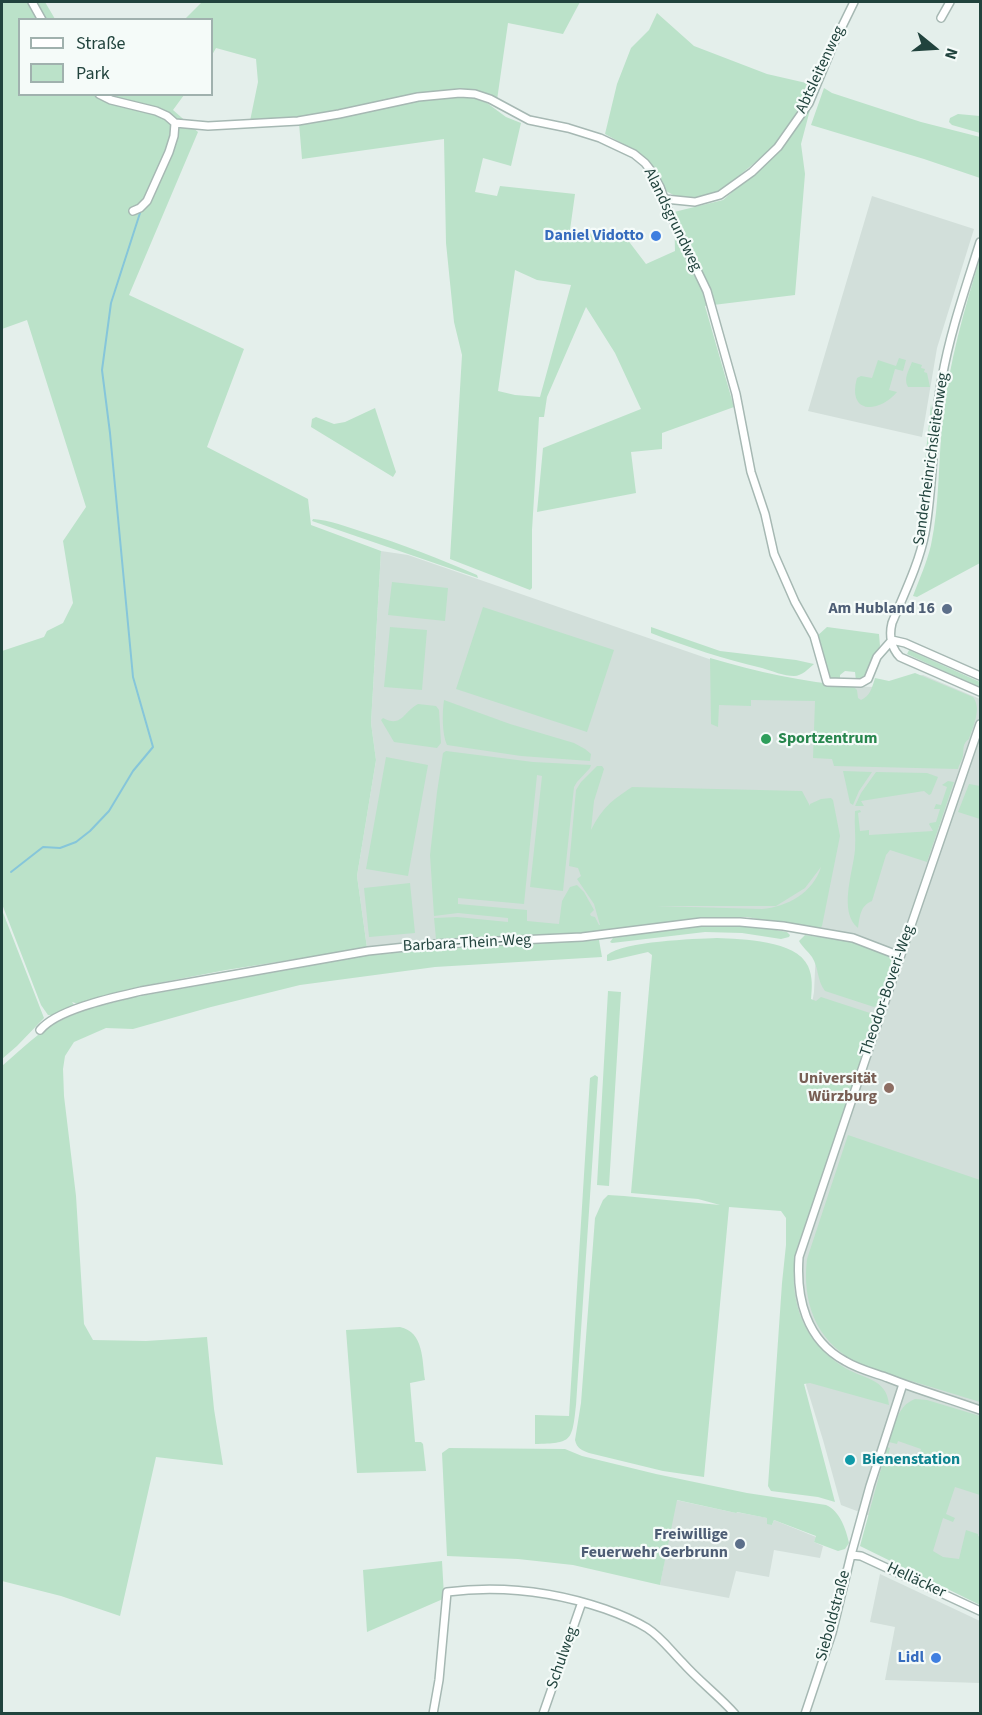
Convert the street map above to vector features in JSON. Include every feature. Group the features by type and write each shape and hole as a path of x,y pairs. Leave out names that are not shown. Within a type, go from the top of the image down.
{"street":[{"path":"32,2 41,18"},
{"name":"Abtsleitenweg","path":"665,200 695,202 720,195 752,172 778,147 809,103 854,2"},
{"path":"941,18 950,2"},
{"name":"Alandsgrundweg","path":"103,96 156,111 175,123 208,126 298,121 418,97 475,94 490,99 529,120 568,128 600,138 634,154 652,172 706,291 736,394 751,472 765,514 774,554 795,602 814,636 827,682 861,683 868,679 877,657 892,640"},
{"path":"132,211 140,208 147,201 169,152 175,123"},
{"name":"Sanderheinrichsleitenweg","path":"892,640 892,623 925,534 941,379 981,242"},
{"path":"981,676 905,643 892,640 894,651 900,657 981,692"},
{"name":"Theodor-Boveri-Weg","path":"981,724 799,1257 798,1270 802,1304 810,1325 827,1348 856,1367 981,1410"},
{"name":"Barbara-Thein-Weg","path":"40,1030 49,1021 62,1015 141,990 368,951 434,944 582,938 701,922 740,922 783,926 853,938 900,956"},
{"name":"Sieboldstraße","path":"805,1713 832,1633 878,1458 903,1384"},
{"name":"Helläcker","path":"851,1555 861,1556 981,1611"},
{"path":"433,1713 439,1680 447,1592 463,1590 544,1593 614,1612 647,1628 658,1637 735,1713"},
{"name":"Schulweg","path":"543,1713 582,1602"}],"shaded area":[{"path":"872,196 974,229 937,348 922,437 808,411"},
{"name":"Universität Würzburg","path":"381,551 408,555 712,660 751,676 810,685 875,687 923,675 980,699 980,1600 870,1516 841,1505 806,1385 813,1355 788,1299 802,1061 814,992 817,929 747,917 698,919 588,933 434,939 367,948 357,876 376,760 371,723"},
{"path":"676,1500 768,1518 772,1525 774,1520 816,1537 814,1542 823,1546 820,1558 774,1550 769,1577 736,1571 729,1598 660,1585"},
{"path":"880,1574 980,1621 980,1683 885,1680 895,1627 870,1622"}],"green space":[{"path":"2,2 45,2 54,18 18,18 18,96 183,96 173,110 198,132 129,295 244,349 207,447 308,499 311,525 381,551 371,723 376,760 357,876 367,948 226,970 138,987 78,1004 72,1002 75,1006 53,1015 48,1015 41,1005 2,904 2,651 44,637 47,631 63,623 73,603 63,541 86,507 27,320 2,329"},
{"path":"202,2 580,2 563,34 508,23 497,100 471,91 405,96 303,119 250,121 258,82 256,59 216,48 213,53 213,18 186,18"},
{"path":"657,13 694,46 767,74 815,85 775,146 718,193 694,199 677,197 666,191 638,152 605,134 617,84 631,48 649,30"},
{"path":"824,88 832,93 921,122 980,137 980,178 811,125"},
{"path":"440,97 473,98 487,103 506,117 521,123 511,166 483,158 475,192 497,196 500,186 575,194 570,230 627,239 646,264 675,251 674,212 723,200 781,150 811,106 801,144 805,174 795,295 705,306 734,407 662,433 662,449 631,452 636,493 537,512 543,448 641,409 615,353 586,307 547,397 544,417 539,417 532,530 532,588 530,590 450,559 462,355 454,322 446,243 444,139 302,159 299,123 320,121 406,101","holes":["515,270 537,280 571,285 540,397 498,391"]},
{"path":"958,114 980,116 980,133 952,125 949,122 950,118"},
{"path":"980,258 980,563 917,597 913,596 927,558 934,529 941,433 949,377"},
{"path":"899,358 906,360 903,371 895,369 889,390 897,392 873,407 860,404 855,390 857,378 861,376 872,378 878,360 896,366"},
{"path":"912,362 922,365 921,368 925,369 930,387 908,387 906,378"},
{"path":"931,404 921,527 918,529"},
{"path":"375,408 396,472 393,477 311,427 312,419 316,417 334,424 345,422"},
{"path":"313,519 338,524 406,547 477,575 478,578 312,521"},
{"path":"392,582 448,588 445,621 388,615"},
{"path":"483,607 614,650 587,732 456,689"},
{"path":"390,627 427,630 422,690 384,687"},
{"path":"651,627 720,651 814,664 800,675 782,674 678,643 651,633"},
{"path":"827,627 879,634 880,646 864,678 856,681 855,672 845,671 840,675 840,680 830,679 816,637"},
{"path":"909,650 980,682 980,688 907,654"},
{"path":"710,658 780,676 853,686 861,700 869,694 875,678 889,681 915,673 973,697 977,707 976,718 969,739 964,744 963,756 958,769 834,766 832,759 813,758 815,701 751,700 751,706 719,705 718,727 711,724"},
{"path":"444,700 510,724 574,743 591,754 590,761 521,756 447,745 443,723"},
{"path":"418,704 436,706 439,710 441,743 437,748 394,742 381,720 383,718 389,721 398,720"},
{"path":"446,751 533,762 591,765 574,787 563,891 530,887 542,776 537,775 524,904 458,898 458,904 527,910 527,921 559,924 562,901 570,887 577,885 584,892 594,910 591,916 595,917 600,925 594,904 577,879 581,876 578,868 569,866 576,790 597,766 602,766 604,769 594,801 591,830 608,805 632,787 802,791 810,806 821,799 831,798 840,836 822,926 817,929 747,917 698,919 588,933 436,939 434,918 457,917 508,922 508,918 458,913 434,916 430,855 443,753","holes":["821,867 817,876 798,897 790,902 771,908 655,906 776,906 805,888"]},
{"path":"386,757 428,765 408,876 366,869"},
{"path":"843,771 872,772 853,805 850,803"},
{"path":"876,772 927,773 938,777 929,795 924,791 861,801 864,806 855,806"},
{"path":"948,781 954,782 927,862 890,850 886,855 872,901 861,912 858,928 852,921 848,902 855,850 855,811 860,810 861,812 858,813 860,831 869,830 869,835 933,831 929,824 936,822 940,809 934,809 936,804 941,805 947,787 942,785"},
{"path":"969,784 980,786 980,819 958,812"},
{"path":"410,883 415,933 369,937 364,888"},
{"path":"2,910 44,1018 2,1059"},
{"path":"709,926 760,927 787,932 790,935 781,939 742,933 705,932 610,942 613,938"},
{"path":"805,935 851,942 894,957 895,961 881,1003 874,1007 825,991 814,961 799,941"},
{"path":"717,938 767,943 792,951 802,957 810,970 811,999 816,1001 821,997 870,1013 876,1019 797,1248 794,1265 796,1299 800,1314 816,1343 842,1366 878,1384 887,1396 889,1405 810,1383 804,1384 835,1502 818,1497 771,1491 768,1486 786,1245 786,1218 781,1211 729,1207 704,1477 663,1471 589,1453 578,1447 575,1440 581,1403 595,1218 603,1200 608,1195 720,1205 698,1199 631,1193 652,955 648,952 607,961 607,955 616,950 643,944"},
{"path":"599,940 602,957 435,967 300,985 133,1029 106,1028 74,1042 65,1056 63,1069 76,1196 84,1324 93,1340 146,1341 207,1337 214,1409 223,1465 156,1457 120,1616 61,1596 2,1581 2,1066 56,1023 90,1009 135,997 371,955"},
{"path":"608,991 621,992 609,1186 597,1185"},
{"path":"595,1075 598,1077 573,1427 568,1438 563,1441 535,1444 535,1415 569,1416 590,1078"},
{"path":"848,1135 980,1180 980,1402 859,1364 830,1342 814,1318 807,1290 807,1259"},
{"path":"400,1327 414,1335 422,1356 425,1380 410,1383 415,1442 423,1444 426,1471 357,1473 346,1330"},
{"path":"915,1399 927,1400 980,1416 980,1495 955,1487 946,1514 955,1518 953,1522 943,1518 933,1551 943,1557 959,1559 966,1530 978,1534 980,1537 980,1605 860,1546 887,1447 890,1448 888,1455 916,1464 921,1449 898,1441 897,1444 889,1442 900,1411"},
{"path":"449,1448 565,1449 582,1456 656,1474 747,1493 826,1505 839,1516 849,1543 845,1549 838,1551 814,1542 816,1536 774,1520 772,1525 767,1524 767,1518 677,1500 660,1585 573,1565 518,1559 447,1556 442,1453"},
{"path":"442,1561 443,1599 367,1632 363,1570"}],"waterway":[{"path":"11,872 43,847 60,848 76,842 90,831 109,811 133,771 153,747 133,677 102,370 111,303 140,213"}],"place":[{"name":"Daniel Vidotto","path":"656,236"},
{"name":"Am Hubland 16","path":"947,609"},
{"name":"Sportzentrum","path":"766,739"},
{"name":"Universität Würzburg","path":"889,1088"},
{"name":"Bienenstation","path":"850,1460"},
{"name":"Freiwillige Feuerwehr Gerbrunn","path":"740,1544"},
{"name":"Lidl","path":"936,1658"}]}
